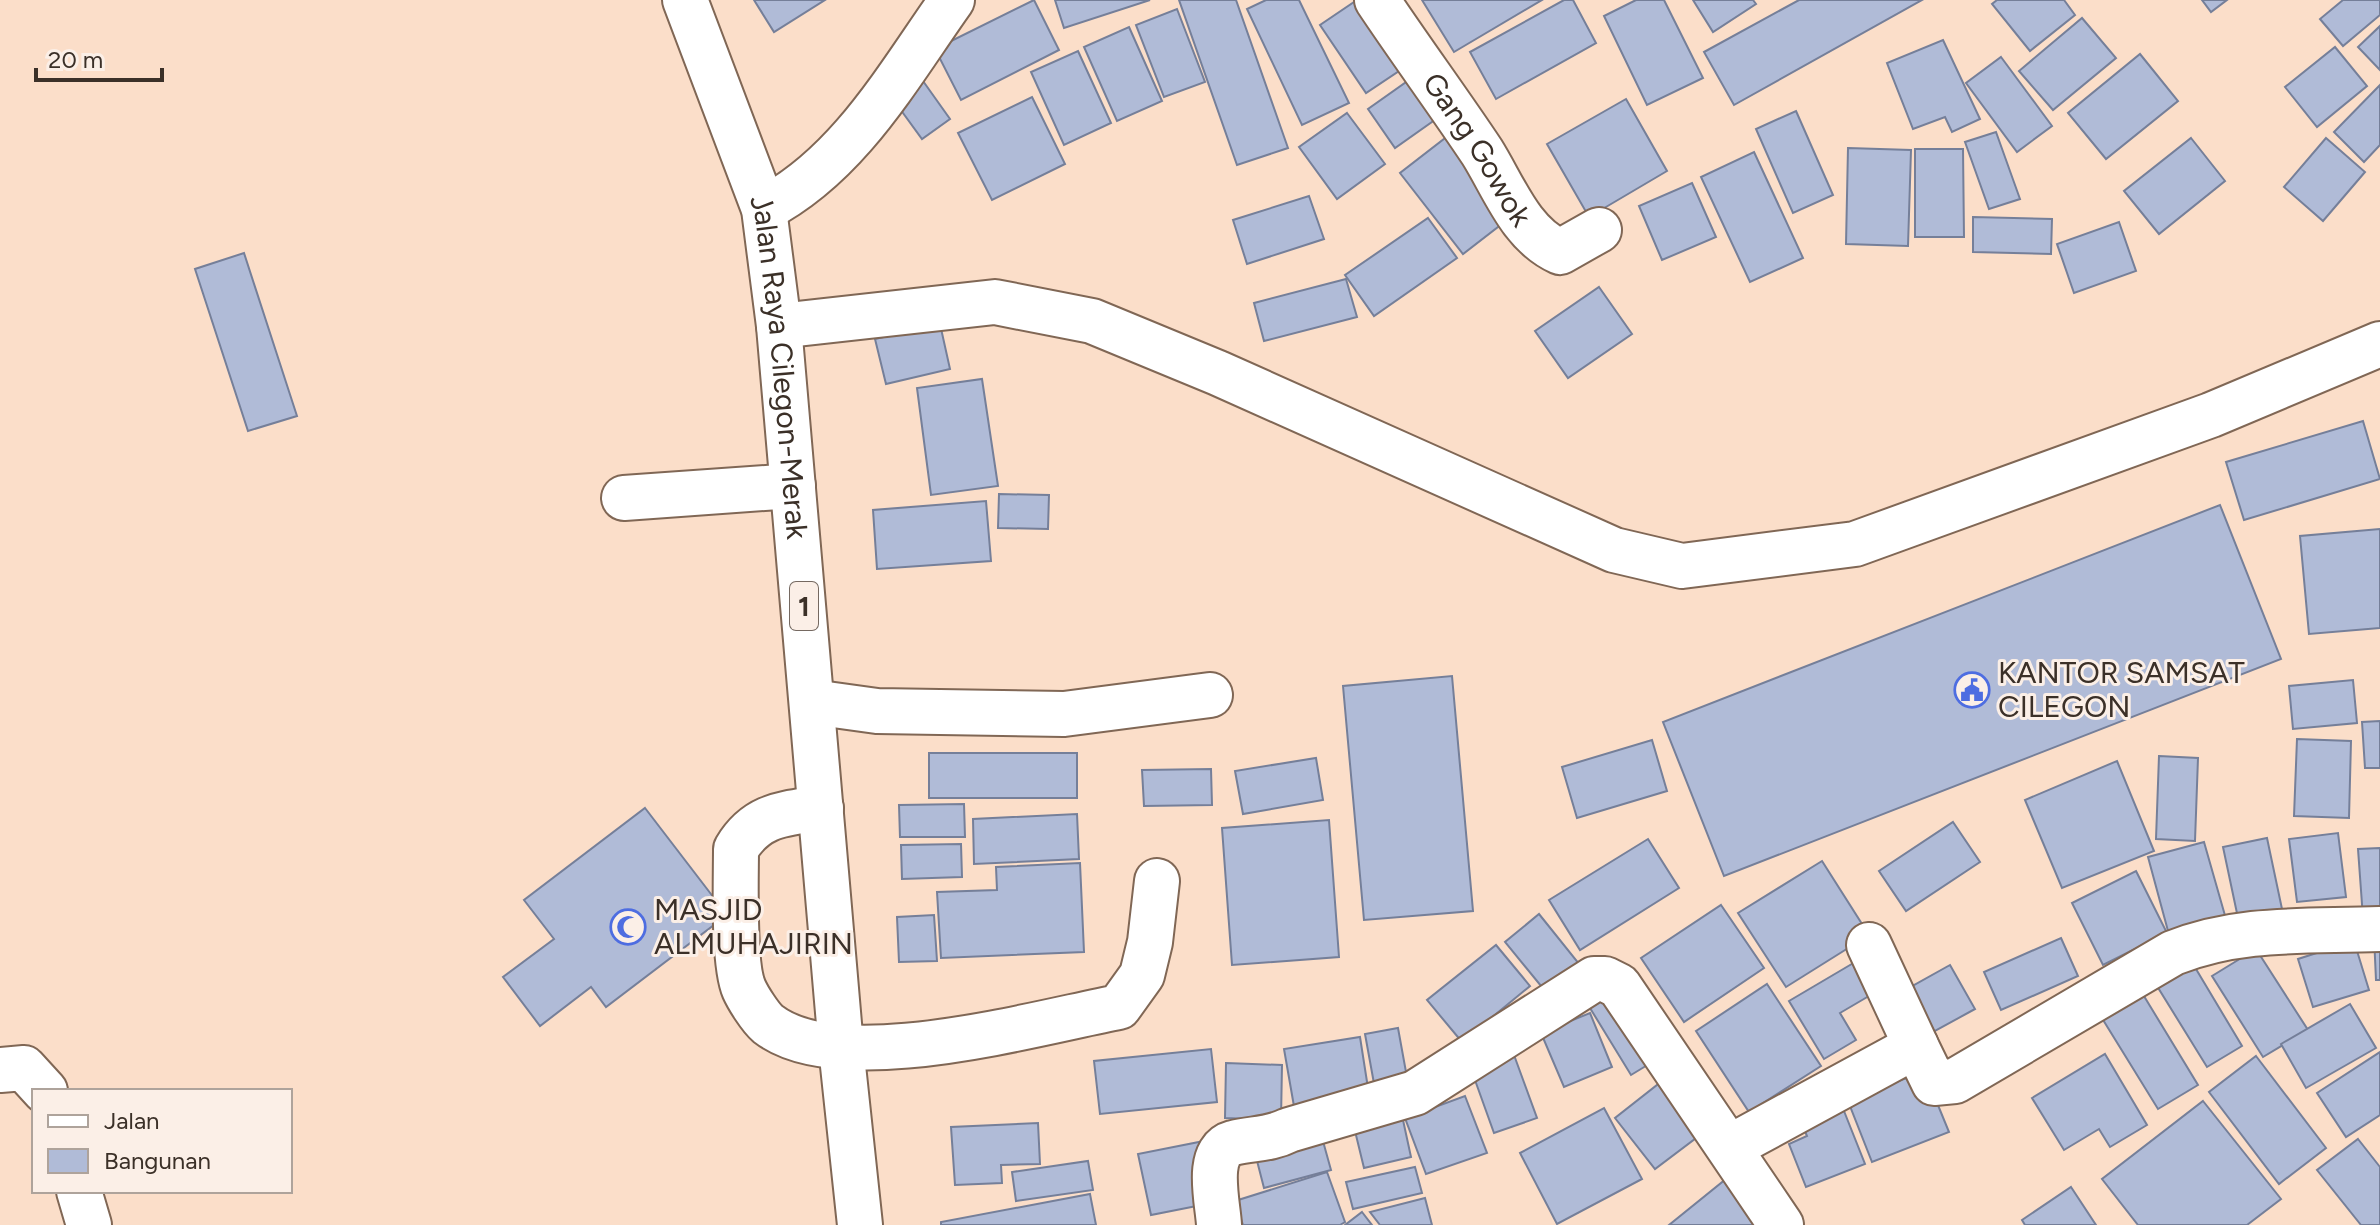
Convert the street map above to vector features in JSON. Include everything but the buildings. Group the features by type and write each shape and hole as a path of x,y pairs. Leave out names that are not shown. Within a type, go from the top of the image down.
{"main road":[{"name":"Jalan Raya Cilegon-Merak","path":"685,0 764,209 779,326 841,1047 860,1225"},
{"path":"764,209 793,194 848,144 952,0"},
{"name":"Gang Gowok","path":"1377,0 1482,153 1525,224 1545,245 1560,252 1599,230"},
{"path":"779,326 995,302 1092,321 1218,373 1614,550 1682,566 1855,544 2211,415 2380,344"},
{"path":"624,498 793,486"},
{"path":"812,702 877,711 1064,714 1210,695"},
{"path":"821,808 774,815 746,831 736,849 737,924 743,987 767,1023 798,1038 841,1047 893,1049 1119,1007 1142,975 1150,942 1157,881"},
{"path":"1869,945 1934,1083 1947,1084 2173,953 2211,938 2380,929"},
{"path":"1219,1225 1216,1163 1221,1151 1232,1143 1271,1139 1289,1130 1415,1093 1594,979 1605,979 1619,986 1781,1225"},
{"path":"1730,1147 1916,1046"},
{"path":"0,1070 24,1068 43,1089"},
{"path":"80,1193 89,1225"}],"place":[{"name":"KANTOR SAMSAT CILEGON","path":"1972,690"},
{"name":"MASJID ALMUHAJIRIN","path":"628,927"}]}
